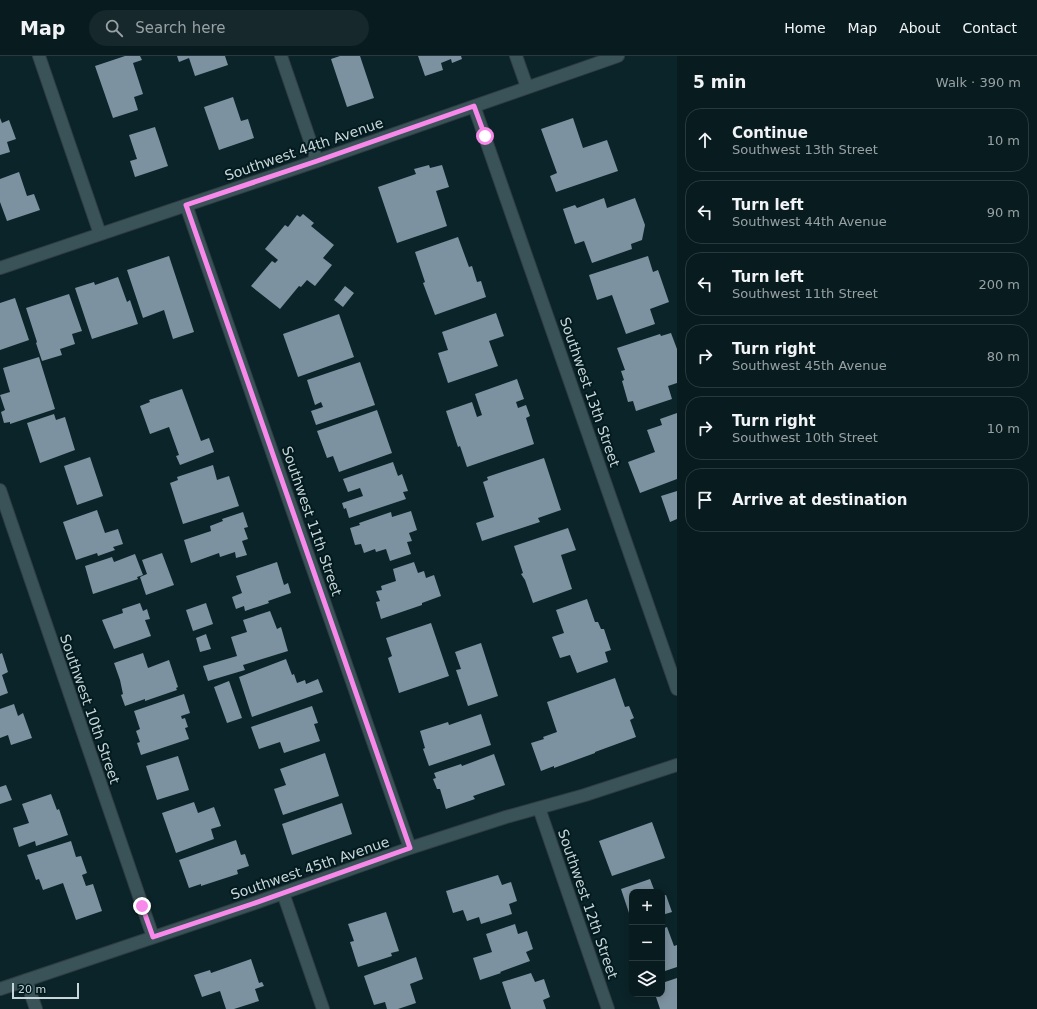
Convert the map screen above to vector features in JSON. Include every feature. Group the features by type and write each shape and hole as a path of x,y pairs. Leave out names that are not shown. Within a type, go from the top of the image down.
{"street":[{"path":"39,56 100,234"},
{"path":"281,56 317,161"},
{"path":"516,56 527,87"},
{"name":"Southwest 44th Avenue","path":"0,268 317,161 618,56"},
{"name":"Southwest 13th Street","path":"474,106 677,689"},
{"name":"Southwest 11th Street","path":"186,205 410,848"},
{"name":"Southwest 10th Street","path":"0,490 153,937"},
{"name":"Southwest 45th Avenue","path":"0,990 283,894 410,848 506,817 585,795 677,765"},
{"name":"Southwest 12th Street","path":"539,808 608,1009"},
{"path":"283,894 323,1009"},
{"path":"26,980 36,1009"}],"building":[{"path":"125,56 140,56 142,60 133,63 143,94 134,97 138,110 113,118 95,66"},
{"path":"177,56 225,56 228,65 195,76 189,58 179,62"},
{"path":"340,56 360,56 374,98 347,107 331,59"},
{"path":"418,56 461,56 462,59 452,63 451,59 441,63 443,70 425,76"},
{"path":"233,97 241,121 248,119 254,138 219,150 204,107"},
{"path":"0,118 2,123 9,120 16,139 7,142 10,152 0,155"},
{"path":"573,118 583,148 607,140 618,171 556,192 550,176 557,173 541,129"},
{"path":"155,127 168,166 135,177 130,161 137,159 129,135"},
{"path":"429,165 430,168 442,165 449,187 436,191 447,226 397,243 378,187 416,174 414,169"},
{"path":"19,172 27,196 34,194 40,210 7,221 0,202 0,179"},
{"path":"604,198 607,208 635,198 645,225 642,240 631,244 632,249 592,263 584,241 575,244 563,209 575,205 577,208"},
{"path":"303,214 314,223 311,226 334,245 323,258 332,265 315,286 307,280 301,287 299,286 280,309 251,286 272,261 275,263 278,260 265,249 285,225 288,227 297,215 300,217"},
{"path":"458,237 469,267 472,266 477,282 481,281 486,297 435,315 423,283 425,282 415,252"},
{"path":"169,256 194,332 173,339 164,310 143,318 127,270"},
{"path":"648,256 653,272 658,270 669,302 650,309 655,324 626,334 612,295 597,300 589,275"},
{"path":"118,277 127,302 130,300 138,324 92,339 75,288 94,282 95,285"},
{"path":"345,286 354,293 343,307 334,300"},
{"path":"69,294 82,331 72,334 75,344 60,349 62,355 42,361 26,308"},
{"path":"15,298 29,340 0,350 0,303"},
{"path":"496,313 504,336 489,341 498,366 448,383 438,353 448,350 442,332"},
{"path":"339,314 354,357 298,377 283,334"},
{"path":"671,333 677,349 677,383 668,386 672,399 636,411 633,401 628,402 622,381 624,380 621,371 625,370 617,348 660,334 661,336"},
{"path":"39,357 55,409 10,424 10,422 4,423 1,412 5,410 0,395 10,392 3,368"},
{"path":"360,362 375,405 316,425 311,411 323,407 321,402 315,405 307,380"},
{"path":"517,379 524,399 516,402 518,408 526,405 530,416 526,418 534,444 467,467 460,446 458,447 446,411 472,402 477,417 482,415 475,394"},
{"path":"182,389 201,441 209,438 214,452 180,465 176,456 179,455 169,427 150,434 140,406 150,402 149,400"},
{"path":"377,410 392,453 339,472 333,456 327,458 317,431"},
{"path":"677,413 677,479 640,493 628,462 655,452 647,430 662,425 660,419"},
{"path":"54,414 56,420 65,417 75,450 40,463 27,423"},
{"path":"90,457 103,496 77,505 64,466"},
{"path":"544,458 561,510 538,518 540,522 482,541 476,523 494,517 483,482 488,480 487,477"},
{"path":"393,462 398,476 402,474 408,491 403,492 406,499 349,518 346,508 344,509 342,503 363,496 360,488 348,492 343,479"},
{"path":"213,465 217,480 229,476 239,506 183,524 170,483 178,480 177,477"},
{"path":"677,491 677,519 670,522 661,496"},
{"path":"97,510 105,533 118,529 123,544 113,547 115,550 98,556 97,553 76,560 63,522"},
{"path":"411,511 417,530 409,533 412,541 407,542 411,554 390,561 386,549 376,552 375,549 364,553 361,544 355,545 350,528 360,525 359,523 391,512 392,517"},
{"path":"243,512 248,527 244,528 248,539 242,541 247,555 236,558 235,552 220,557 219,553 191,563 184,540 211,531 210,526 223,521 222,519"},
{"path":"568,528 576,550 561,555 572,589 533,603 525,580 521,574 523,573 514,546"},
{"path":"162,553 174,585 146,595 140,577 147,574 142,560"},
{"path":"135,554 143,575 137,577 138,579 93,594 85,566 112,557 114,562"},
{"path":"277,562 284,585 288,583 291,593 268,601 269,603 245,611 244,606 236,609 232,597 242,593 236,576"},
{"path":"414,562 418,573 424,571 426,578 434,575 441,596 422,603 422,605 381,619 376,602 380,601 376,591 382,590 381,586 396,581 393,569"},
{"path":"587,599 595,622 598,622 601,629 604,629 611,650 605,652 608,662 577,673 570,655 560,658 552,637 564,633 556,610"},
{"path":"140,603 143,611 147,609 150,619 145,620 151,636 114,649 102,620 123,613 122,609"},
{"path":"206,603 213,624 193,631 186,610"},
{"path":"270,611 277,629 281,627 288,651 243,665 245,670 208,681 203,666 237,656 231,637 247,632 243,620"},
{"path":"431,623 449,676 399,693 388,658 392,656 386,638"},
{"path":"206,634 211,649 200,652 196,638"},
{"path":"481,643 498,696 468,706 456,670 461,669 455,652"},
{"path":"2,653 8,672 2,675 8,693 0,696 0,654"},
{"path":"143,653 148,668 169,660 178,687 176,688 177,690 125,706 121,695 123,694 120,680 114,663"},
{"path":"286,659 292,675 294,674 297,683 305,680 306,684 318,679 323,692 252,717 239,677"},
{"path":"615,678 625,707 629,706 634,718 630,720 636,737 554,768 554,766 541,771 531,743 544,739 543,737 557,732 547,702"},
{"path":"229,681 242,718 227,723 214,687"},
{"path":"184,694 190,713 181,716 182,719 185,718 188,727 185,728 189,739 141,755 137,743 140,742 136,731 140,729 134,711"},
{"path":"14,704 18,716 23,713 32,738 11,745 8,735 0,738 0,709"},
{"path":"312,706 318,723 314,724 320,741 284,753 280,742 259,749 251,727"},
{"path":"481,714 491,745 429,766 423,749 425,748 420,731 448,722 449,725"},
{"path":"325,753 339,796 283,815 274,789 286,785 280,769"},
{"path":"494,754 505,785 473,796 475,799 446,809 440,789 437,789 433,779 436,778 434,773 461,764 462,766"},
{"path":"178,756 189,790 157,800 146,766"},
{"path":"6,785 12,800 0,804 0,787"},
{"path":"51,794 57,810 59,809 68,835 36,846 35,841 19,847 13,828 29,823 22,804"},
{"path":"194,802 198,813 214,807 221,826 211,829 214,839 176,853 162,813"},
{"path":"342,803 352,834 292,855 282,824"},
{"path":"652,822 665,858 612,876 599,841"},
{"path":"236,840 241,855 245,854 249,866 237,870 238,874 201,886 201,884 189,888 179,860"},
{"path":"71,841 76,857 81,856 87,873 82,875 86,886 93,884 102,911 76,920 63,883 43,890 39,879 36,880 27,855"},
{"path":"498,875 502,885 511,882 517,901 509,904 512,914 481,924 479,917 467,921 463,910 453,913 446,891"},
{"path":"650,879 654,889 629,889 629,913 621,889"},
{"path":"665,895 672,912 665,914"},
{"path":"386,912 399,951 391,953 392,956 358,967 350,942 354,941 348,924"},
{"path":"515,924 518,934 527,931 533,949 526,952 530,961 480,980 473,958 492,952 486,934"},
{"path":"667,927 674,946 677,945 677,967 665,971 665,961 665,928"},
{"path":"416,957 423,979 410,984 416,1003 398,1009 387,1009 385,1002 374,1005 364,976"},
{"path":"251,959 259,983 262,982 264,986 255,989 259,1001 234,1009 226,1009 220,991 202,997 194,975 210,970 211,973"},
{"path":"531,973 535,982 544,979 550,997 543,1000 546,1009 511,1009 502,982"},
{"path":"677,978 677,1009 660,1009 656,997 665,997 665,982"}],"route":[{"path":"142,906 153,937 252,904 410,848 186,205 474,106 485,136"}]}
